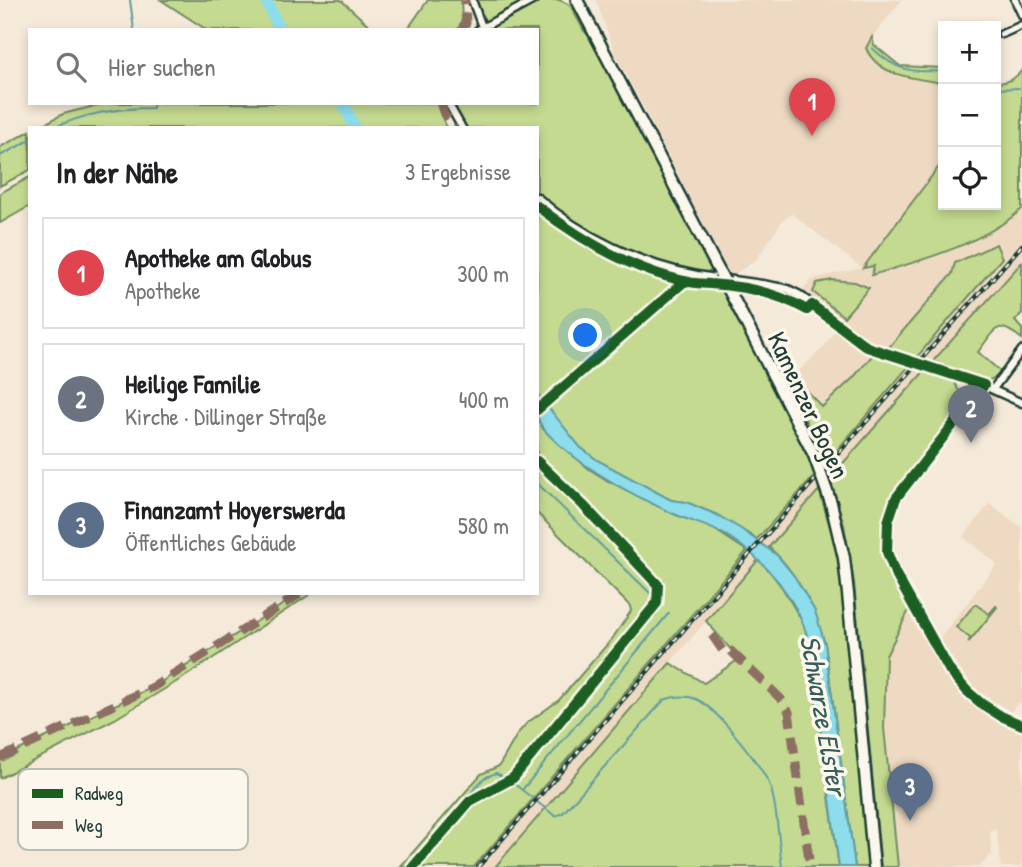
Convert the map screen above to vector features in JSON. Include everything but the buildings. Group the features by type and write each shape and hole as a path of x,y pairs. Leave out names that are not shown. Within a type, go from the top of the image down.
{"main road":[{"name":"Kamenzer Bogen","path":"577,0 814,455 831,503 844,558 874,867"}],"street":[{"path":"472,0 480,28"},
{"path":"482,28 534,0"},
{"path":"1015,0 1022,15"},
{"path":"1002,34 1022,25"},
{"path":"449,105 461,126"},
{"path":"539,198 597,238 640,258 690,273 788,289 800,295 867,347 984,385 1022,403"},
{"path":"685,281 690,273"},
{"path":"993,389 1022,350"},
{"path":"984,385 896,498 888,522 887,552 898,580 950,671 982,704 1022,725"}],"shaded area":[{"path":"596,0 902,0 866,48 871,60 881,68 938,83 938,168 864,268 875,265 873,274 922,260 980,236 1022,209 1022,262 749,571 495,867 474,867 1002,258 996,244 955,263 952,274 884,353 876,351 853,378 822,407 793,376 823,348 838,326 801,292 812,280 819,277 862,268 792,214 783,220 756,260 731,277 614,51"},
{"path":"990,503 1022,528 1022,705 1018,702 1011,712 978,691 939,639 997,564 963,537"},
{"path":"910,608 946,671 966,697 999,720 1022,729 1022,867 1001,867 996,829 990,830 992,854 980,867 898,867 884,728 886,656"}],"green space":[{"path":"161,0 341,0 372,28 204,28"},
{"path":"428,0 461,0 462,19 459,28 408,28"},
{"path":"473,0 560,0 570,5 590,37 717,278 652,262 597,238 539,197 539,126 461,126 450,105 539,105 539,28 482,27"},
{"path":"872,37 874,45 900,66 938,68 938,82 898,75 879,65 866,48"},
{"path":"1022,70 1022,209 989,232 951,250 872,275 874,266 863,268 938,168 938,210 1001,210 1001,82 1017,76"},
{"path":"98,105 439,105 445,126 41,126 63,114"},
{"path":"28,132 28,171 0,186 0,147"},
{"path":"28,178 28,207 0,223 0,193"},
{"path":"543,206 569,226 607,248 606,251 635,265 685,281 725,286 819,471 757,539 717,515 686,502 671,500 597,460 580,447 544,404 539,396 539,207"},
{"path":"996,244 1002,258 825,464 788,381 793,376 822,407 853,378 876,351 884,353 952,274 955,263"},
{"path":"1022,262 1022,313 1015,321 1022,329 1022,339 1006,329 997,329 978,352 1003,374 987,381 933,361"},
{"path":"832,280 855,282 869,288 844,317 813,292 817,283"},
{"path":"928,367 953,375 960,392 974,404 909,484 890,518 887,532 890,562 910,608 886,656 884,728 898,867 881,867 854,583 844,525 830,478"},
{"path":"539,420 543,429 589,469 608,481 676,515 709,526 747,551 474,867 400,867 481,774 499,766 527,723 559,700 612,639 631,611 630,606 539,515"},
{"path":"819,490 836,547 843,596 868,867 855,867 825,644 804,592 788,568 769,547"},
{"path":"759,559 783,589 805,626 839,867 495,867 670,663 704,683 739,659 706,621"},
{"path":"298,595 309,595 115,719 0,778 0,759 153,687"},
{"path":"975,604 989,614 997,607 968,643 970,638 956,627"}],"water":[{"path":"539,396 580,447 597,460 671,500 686,502 741,529 778,556 795,577 815,611 825,644 855,867 839,867 809,641 797,610 788,596 755,557 729,537 630,493 589,468 563,448 541,425"}],"waterway":[{"path":"130,0 134,28"},
{"name":"Schwarze Elster","path":"266,0 279,28"},
{"path":"872,48 889,62 904,69 938,71"},
{"path":"1001,89 1019,88"},
{"path":"58,126 102,112 153,108 153,105"},
{"name":"Schwarze Elster","path":"344,105 354,126"},
{"path":"0,156 28,141"},
{"path":"539,485 651,594"},
{"path":"522,790 669,613"},
{"path":"406,867 484,778 496,773 508,779 555,816 563,813 664,700 680,696 696,699 704,704 737,738 758,765 770,786 782,867"}],"railway":[{"path":"478,867 1022,245"}],"marked path":[{"path":"463,28 466,23 465,0"},
{"path":"441,105 453,126"},
{"path":"0,758 153,687 298,595"},
{"path":"712,635 723,651 731,651 781,699 789,712 810,867"}],"cycle path":[{"path":"539,207 609,253 648,270 692,283 760,291 807,310 812,305 867,347 984,385 896,498 888,522 887,552 895,573 950,671 982,704 1022,725"},
{"path":"539,408 685,281"},
{"path":"413,867 470,801 513,778 657,603 658,585 583,505 539,463"}],"place":[{"name":"Apotheke am Globus","path":"812,136"},
{"name":"Heilige Familie","path":"971,443"},
{"name":"Finanzamt Hoyerswerda","path":"910,821"}]}
